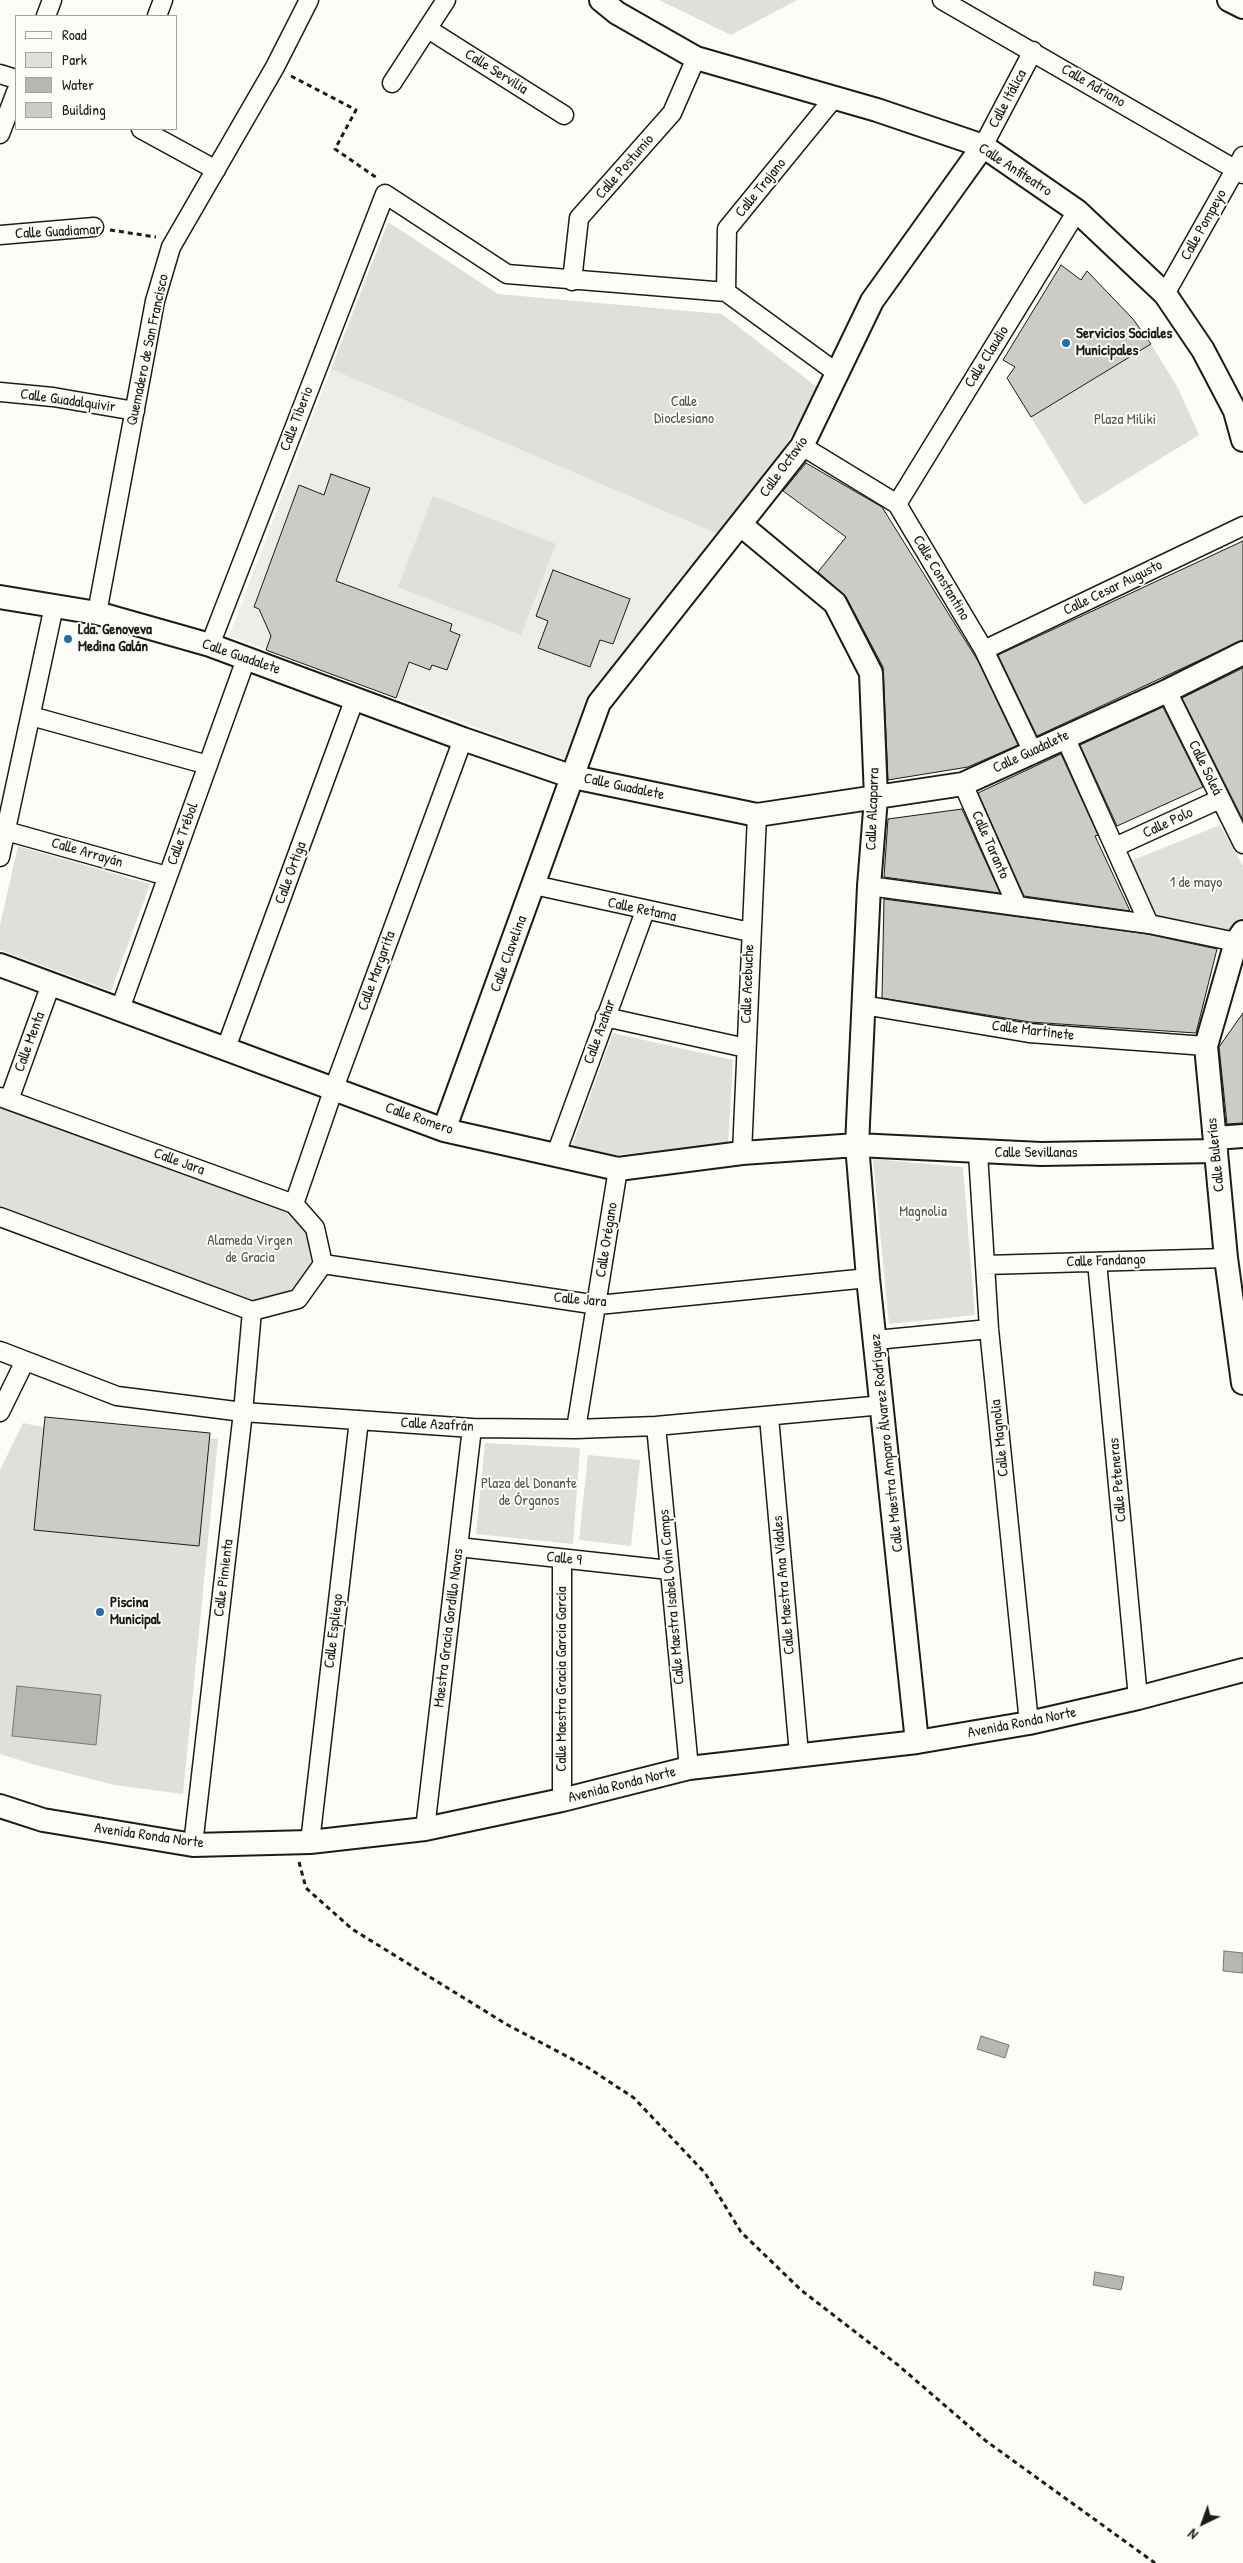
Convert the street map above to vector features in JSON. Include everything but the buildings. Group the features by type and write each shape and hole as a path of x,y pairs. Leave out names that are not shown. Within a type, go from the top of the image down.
{"street":[{"path":"46,15 52,0"},
{"path":"157,15 163,0"},
{"name":"Quemadero de San Francisco","path":"97,613 155,301 175,240 275,67 309,0"},
{"path":"392,83 446,0"},
{"name":"Calle Anfiteatro","path":"601,0 617,13 696,58 834,98 983,146 1077,211 1165,294 1239,404 1243,440"},
{"name":"Calle Adriano","path":"942,0 1241,166"},
{"path":"1229,0 1243,7"},
{"name":"Calle Servilia","path":"428,29 564,115"},
{"name":"Calle Itálica","path":"983,146 1033,51"},
{"name":"Calle Postumio","path":"572,280 579,218 672,113 696,58"},
{"path":"0,74 15,79"},
{"path":"0,134 15,95"},
{"name":"Calle Trajano","path":"726,292 727,229 834,98"},
{"path":"143,130 216,170"},
{"name":"Calle Octavio","path":"573,777 599,704 802,446 872,301 983,146"},
{"name":"Calle Pompeyo","path":"1165,294 1241,166"},
{"path":"385,194 507,274 726,292 837,373"},
{"name":"Calle Tiberio","path":"210,645 385,194"},
{"name":"Calle Claudio","path":"897,504 1077,211"},
{"name":"Calle Guadiamar","path":"0,235 94,227"},
{"name":"Calle Guadalquivir","path":"0,392 53,397 135,411"},
{"name":"Calle Constantino","path":"802,446 897,504 984,650 1033,752"},
{"name":"Calle Alcaparra","path":"741,525 836,603 871,673 876,798 869,886 857,1145"},
{"name":"Calle Cesar Augusto","path":"984,650 1243,526"},
{"name":"Calle Guadalete","path":"0,597 97,613 210,645 463,739 573,777 756,815 962,784 1167,691 1243,653"},
{"path":"0,857 54,606"},
{"name":"Calle Trébol","path":"120,1009 246,659"},
{"name":"Calle Soleá","path":"1167,691 1243,844"},
{"name":"Calle Ortiga","path":"226,1048 355,698"},
{"path":"30,716 208,765"},
{"path":"1065,737 1149,924"},
{"name":"Calle Margarita","path":"294,1204 334,1088 463,739"},
{"name":"Calle Clavelina","path":"444,1130 573,777"},
{"name":"Calle Taranto","path":"962,784 1017,906"},
{"name":"Calle Polo","path":"1115,848 1220,799"},
{"name":"Calle Acebuche","path":"742,1154 756,815"},
{"name":"Calle Arrayán","path":"6,831 168,876"},
{"name":"Calle Retama","path":"534,885 645,911 750,932"},
{"path":"869,886 1240,938"},
{"name":"Calle Azahar","path":"556,1154 645,911"},
{"name":"Calle Bulerías","path":"1240,938 1206,1046 1226,1258 1239,1326 1243,1382"},
{"name":"Calle Romero","path":"0,965 444,1130 618,1169 742,1154 857,1145"},
{"name":"Calle Menta","path":"4,1099 50,984"},
{"name":"Calle Martinete","path":"863,1005 1029,1033 1206,1046"},
{"path":"605,1017 746,1048"},
{"name":"Calle Jara","path":"4,1099 294,1204 315,1228 323,1264 598,1304 868,1278"},
{"name":"Calle Sevillanas","path":"857,1145 1041,1154 1215,1144 1243,1136"},
{"name":"Calle Maestra Amparo Álvarez Rodríguez","path":"857,1145 868,1278 917,1742"},
{"name":"Calle Magnolia","path":"978,1152 989,1329 1029,1722"},
{"name":"Calle Orégano","path":"576,1429 598,1304 618,1169"},
{"path":"0,1218 252,1311 298,1299 323,1264"},
{"name":"Calle Fandango","path":"986,1265 1226,1258"},
{"name":"Calle Peteneras","path":"1097,1262 1138,1698"},
{"name":"Calle Pimienta","path":"193,1844 243,1412 252,1311"},
{"path":"876,1340 989,1329"},
{"name":"Calle Azafrán","path":"0,1351 117,1396 243,1412 472,1428 576,1429 656,1426 883,1406"},
{"path":"0,1412 25,1361"},
{"name":"Calle Maestra Ana Vidales","path":"769,1417 799,1754"},
{"name":"Calle Espliego","path":"302,1842 359,1420"},
{"name":"Calle Maestra Isabel Ovín Camps","path":"656,1426 689,1768"},
{"name":"Maestra Gracia Gordillo Navas","path":"425,1829 472,1428"},
{"name":"Calle 9","path":"458,1547 670,1570"},
{"name":"Calle Maestra Gracia García García","path":"562,1558 562,1800"},
{"name":"Avenida Ronda Norte","path":"0,1806 43,1820 193,1844 302,1842 425,1829 562,1800 689,1768 917,1742 1029,1722 1138,1698 1243,1670"}],"path":[{"path":"275,67 356,110 335,149 376,176 385,194"},
{"name":"Calle Guadiamar","path":"94,227 175,240"},
{"path":"302,1842 306,1888 352,1929 506,2024 587,2067 634,2098 705,2173 741,2232 801,2290 898,2365 986,2441 1155,2563"}],"shaded area":[{"path":"331,369 718,534 588,698 565,760 229,636"}],"green space":[{"path":"659,0 797,0 731,35"},
{"name":"Calle Dioclesiano","path":"388,222 498,294 722,314 818,388 782,453 718,534 331,369"},
{"name":"Plaza Miliki","path":"1151,344 1178,388 1199,435 1084,505 1031,417"},
{"path":"433,496 556,544 521,635 398,587"},
{"name":"1 de mayo","path":"1220,825 1243,866 1243,932 1239,938 1153,921 1131,861"},
{"path":"18,846 150,884 111,991 0,950 0,925"},
{"path":"613,1033 733,1060 728,1144 615,1155 572,1145"},
{"name":"Alameda Virgen de Gracia","path":"0,1107 289,1212 309,1232 312,1263 293,1293 252,1301 0,1209"},
{"name":"Magnolia","path":"873,1159 963,1167 975,1315 889,1324"},
{"name":"Piscina Municipal","path":"45,1417 210,1433 210,1438 218,1439 183,1794 114,1785 0,1754 0,1470 23,1423 43,1427"},
{"name":"Plaza del Donante de Órganos","path":"485,1443 580,1448 573,1544 476,1534"},
{"path":"588,1455 640,1460 631,1546 579,1540"}],"water":[{"path":"17,1686 101,1695 96,1745 12,1736"},
{"path":"1224,1951 1243,1953 1243,1973 1223,1971"},
{"path":"981,2036 1009,2045 1005,2058 977,2049"},
{"path":"1095,2272 1124,2277 1121,2290 1093,2285"}],"place":[{"name":"Servicios Sociales Municipales","path":"1066,343"},
{"name":"Lda. Genoveva Medina Galán","path":"68,639"},
{"name":"Piscina Municipal","path":"100,1612"}]}
